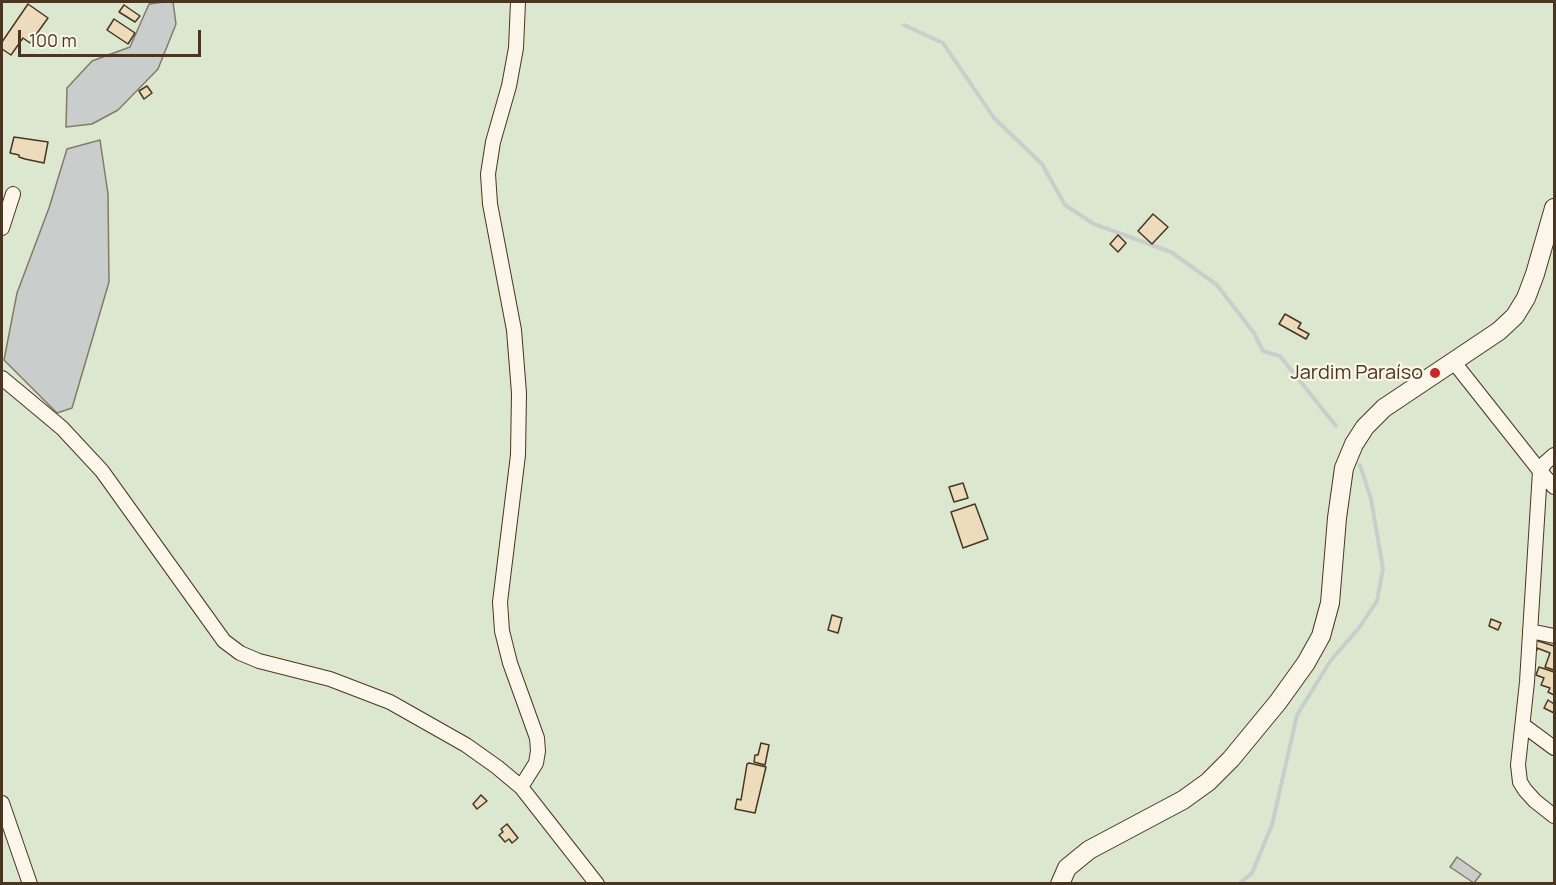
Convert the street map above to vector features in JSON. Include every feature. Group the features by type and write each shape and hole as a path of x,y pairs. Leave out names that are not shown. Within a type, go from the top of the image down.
{"main road":[{"path":"1060,884 1067,868 1089,850 1183,800 1208,782 1231,759 1278,702 1306,663 1320,636 1330,603 1337,518 1344,468 1353,444 1365,427 1384,408 1499,331 1515,316 1526,298 1535,274 1554,208"}],"street":[{"path":"518,2 516,48 509,86 493,142 488,174 490,204 514,330 519,393 518,455 500,602 502,631 510,663 537,738 536,763 521,788"},
{"path":"2,228 13,194"},
{"path":"1454,361 1554,487"},
{"path":"2,378 62,428 102,471 224,642 240,653 259,661 330,679 390,702 466,745 521,788 597,884"},
{"path":"1554,455 1540,471 1523,725 1518,765 1520,783 1535,801 1554,816"},
{"path":"1530,631 1554,636"},
{"path":"1523,725 1554,748"},
{"path":"2,802 30,884"}],"green space":[{"path":"2,2 1554,2 1554,883 2,884"}],"shaded area":[{"path":"173,2 176,24 158,69 118,110 92,124 66,127 67,88 92,61 130,47 149,4"},
{"path":"100,140 108,194 109,282 72,408 57,413 4,360 17,293 49,208 67,149"},
{"path":"1457,857 1481,874 1474,883 1450,867"}],"building":[{"path":"28,4 48,18 30,43 23,38 11,55 2,49 2,42"},
{"path":"124,5 140,16 135,22 119,12"},
{"path":"114,19 135,33 128,44 107,30"},
{"path":"147,86 152,93 144,99 139,91"},
{"path":"14,137 48,142 44,163 10,153"},
{"path":"1153,214 1168,227 1152,244 1138,231"},
{"path":"1118,235 1126,243 1118,252 1110,244"},
{"path":"1285,314 1301,323 1298,328 1309,334 1306,339 1279,324"},
{"path":"963,483 968,498 954,502 949,487"},
{"path":"975,504 988,539 963,548 951,512"},
{"path":"832,615 842,618 838,633 828,630"},
{"path":"1491,619 1501,623 1498,630 1489,626"},
{"path":"1535,640 1554,646 1554,670 1545,667 1550,653 1537,648 1535,650"},
{"path":"1539,667 1554,672 1554,695 1548,692 1550,688 1541,685 1544,678 1536,675"},
{"path":"1548,700 1554,704 1554,713 1544,708"},
{"path":"761,743 769,745 765,765 754,762"},
{"path":"749,763 766,767 755,813 735,809 737,799 741,800"},
{"path":"481,795 487,801 477,809 473,804"},
{"path":"507,824 518,838 512,843 509,839 505,842 499,835 503,832 501,829"}],"waterway":[{"path":"904,25 943,43 994,118 1042,164 1065,205 1094,224 1171,252 1217,285 1254,333 1263,351 1280,356 1336,426"},
{"path":"1239,884 1252,873 1272,825 1297,715 1331,660 1359,628 1377,601 1383,569 1371,499 1360,465"}],"place":[{"name":"Jardim Paraíso","path":"1435,373"}]}
